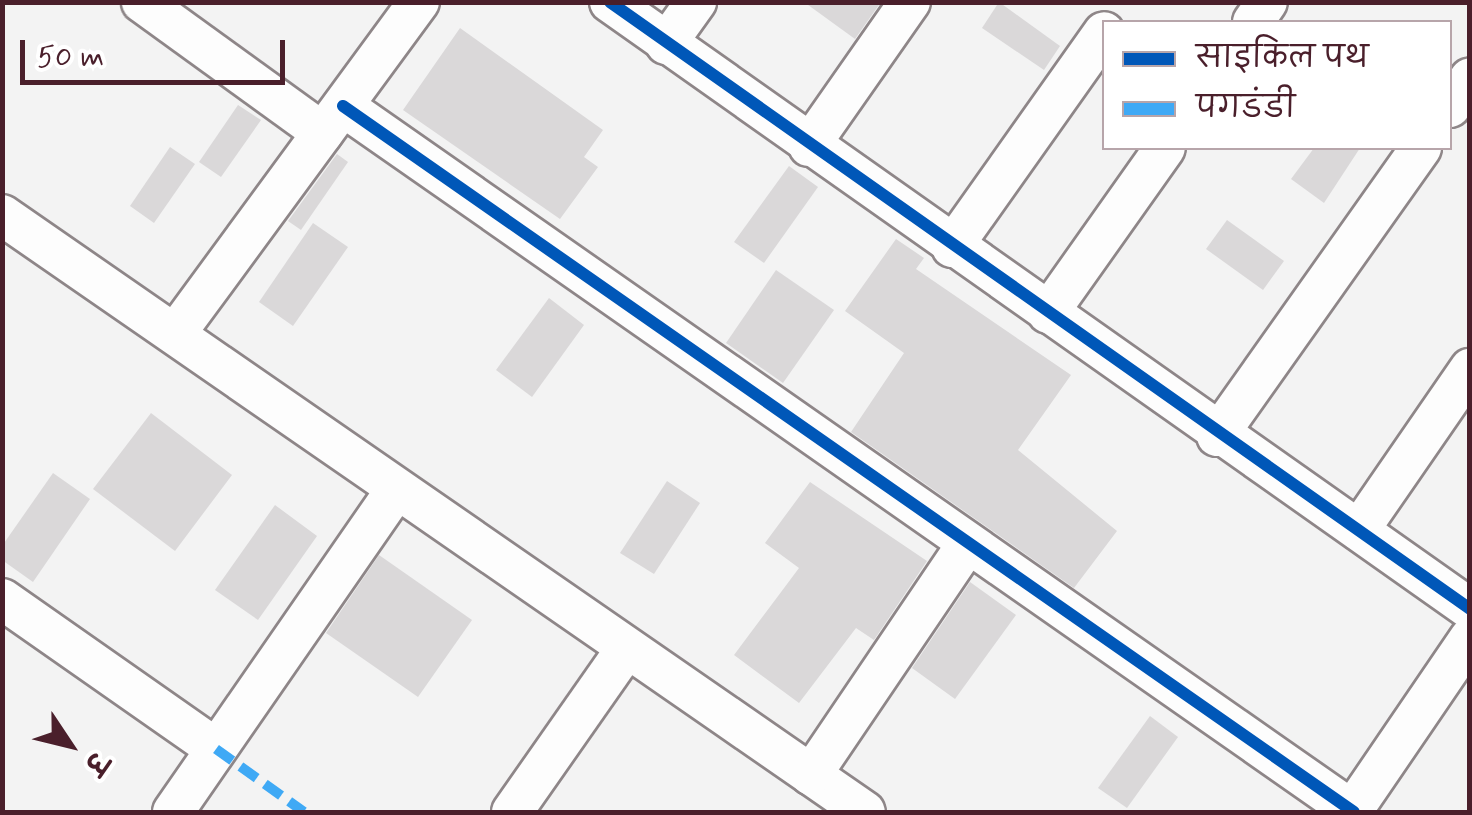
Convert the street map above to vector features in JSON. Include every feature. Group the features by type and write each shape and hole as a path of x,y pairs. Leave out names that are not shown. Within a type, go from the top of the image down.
{"street":[{"path":"142,2 333,119 967,544 1353,812 1470,638"},
{"path":"175,334 419,2"},
{"path":"610,2 1217,436 1359,530 1470,610"},
{"path":"666,44 696,2"},
{"path":"809,146 910,2"},
{"path":"952,248 1102,35"},
{"path":"1452,103 1470,78"},
{"path":"1048,313 1164,150"},
{"path":"1217,436 1419,150"},
{"path":"2,214 395,490 865,812"},
{"path":"1359,530 1470,369"},
{"path":"173,812 395,490"},
{"path":"811,775 967,544"},
{"path":"2,599 216,750"},
{"path":"512,812 626,649"}],"building":[{"path":"804,2 881,2 855,39"},
{"path":"999,2 1060,46 1044,70 982,28"},
{"path":"460,28 603,130 584,157 598,167 560,219 403,110"},
{"path":"238,105 261,120 221,177 199,162"},
{"path":"170,147 195,164 154,223 130,206"},
{"path":"1313,150 1359,150 1324,203 1291,179"},
{"path":"337,154 348,162 301,230 288,221"},
{"path":"789,166 818,187 764,263 734,242"},
{"path":"1227,220 1284,261 1263,290 1206,249"},
{"path":"313,223 348,247 293,326 259,302"},
{"path":"896,239 924,258 916,269 1071,375 1018,450 1117,531 1074,588 851,432 904,353 845,311"},
{"path":"776,270 834,310 783,383 726,343"},
{"path":"549,298 584,325 532,397 496,370"},
{"path":"151,413 232,475 175,551 93,489"},
{"path":"53,473 90,499 33,582 2,560 2,546"},
{"path":"667,481 700,503 654,574 620,553"},
{"path":"810,482 927,561 874,640 856,628 799,703 734,655 799,568 765,543"},
{"path":"275,505 317,536 258,620 215,590"},
{"path":"379,555 472,620 418,697 326,633"},
{"path":"970,582 1016,615 955,699 912,668"},
{"path":"1150,716 1178,737 1127,808 1098,788"}],"marked path":[{"path":"216,749 304,812"}],"cycle path":[{"path":"610,2 1470,609"},
{"path":"343,106 1354,812"}]}
